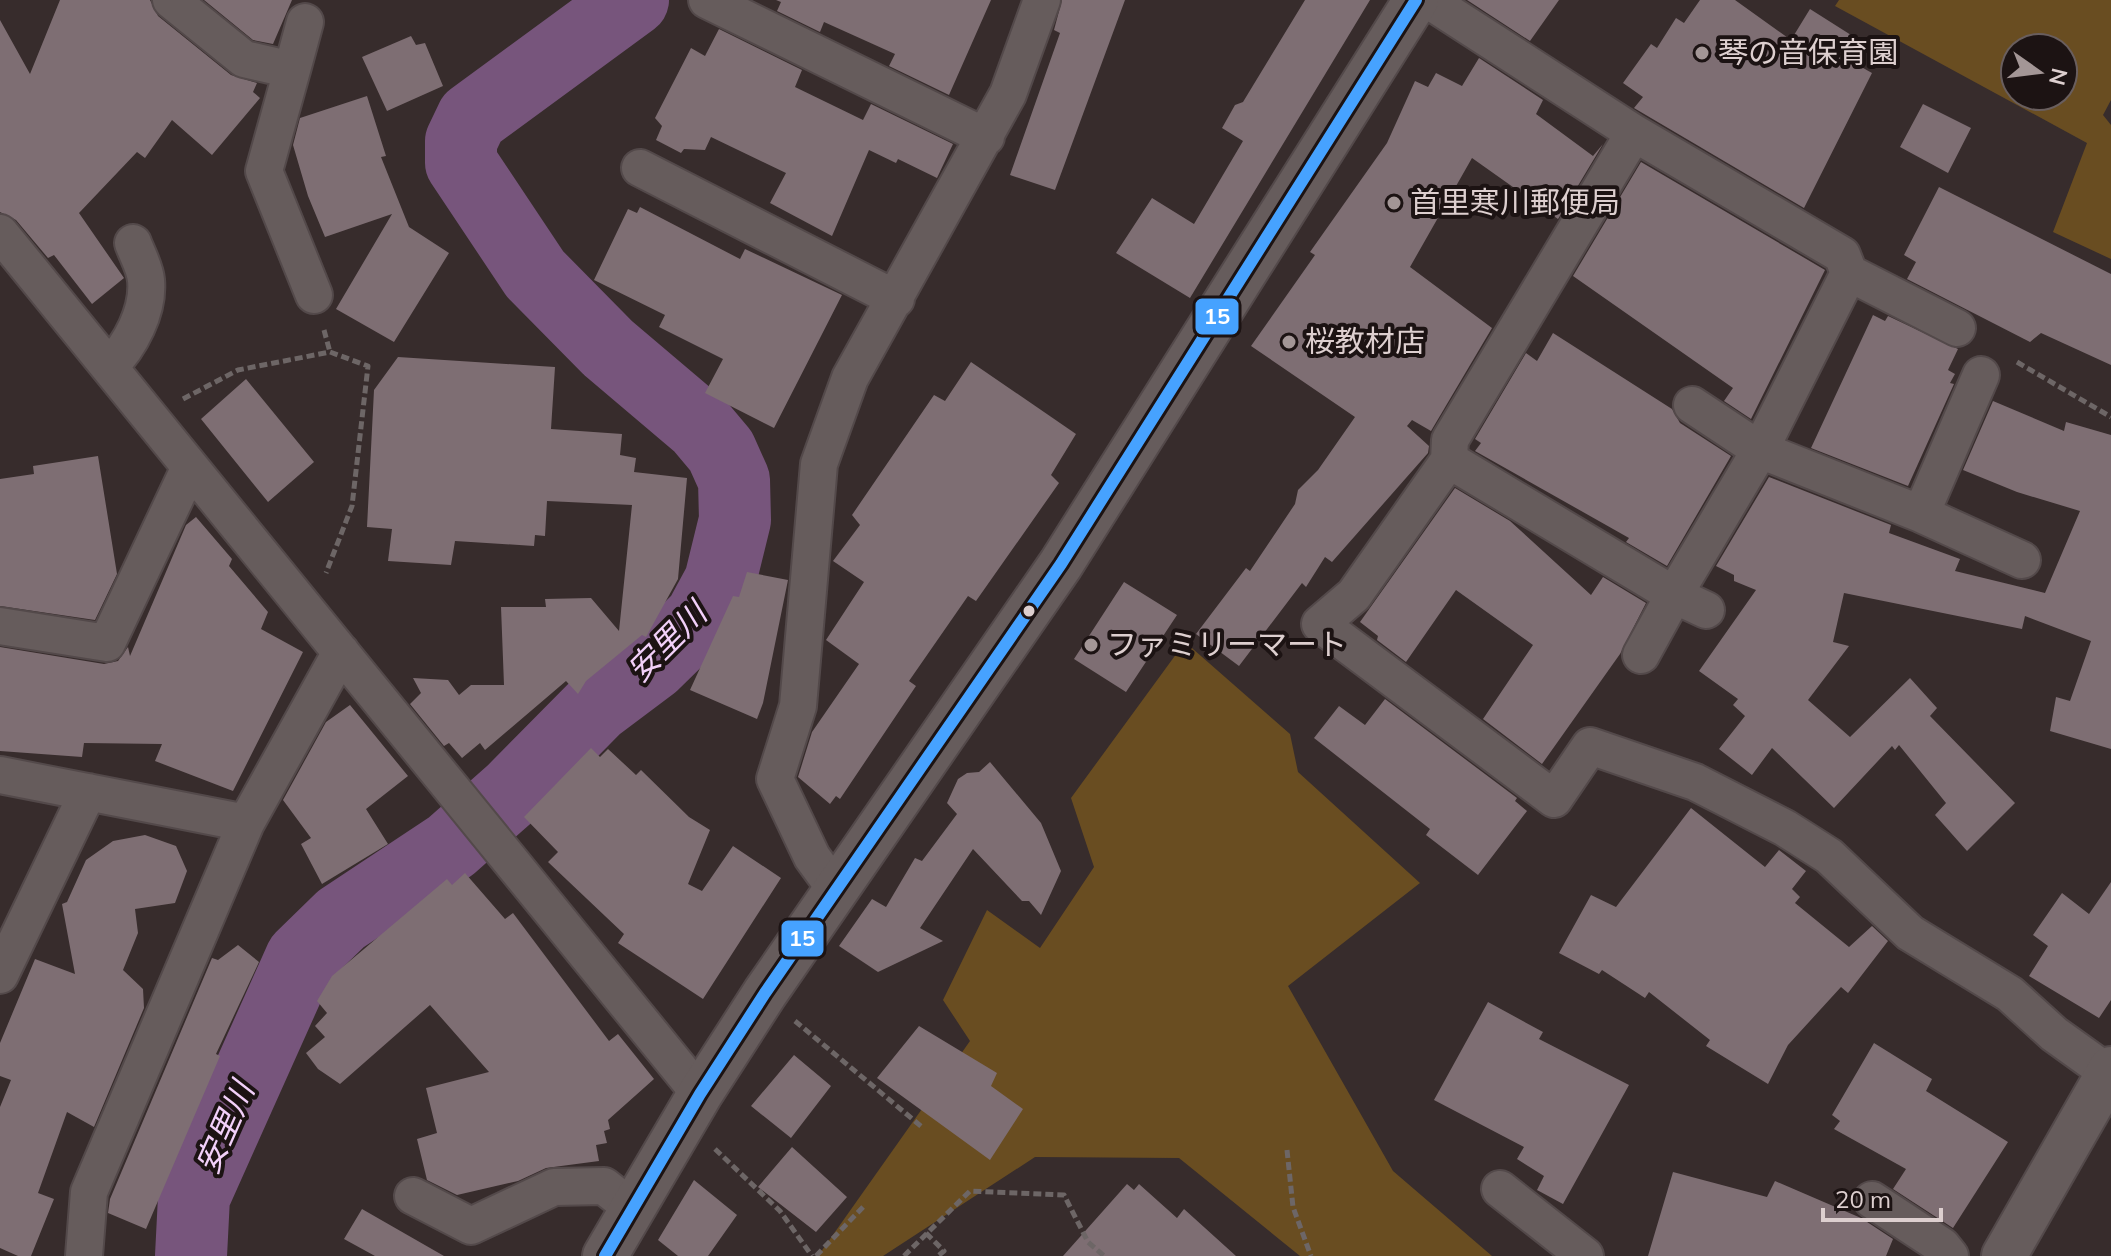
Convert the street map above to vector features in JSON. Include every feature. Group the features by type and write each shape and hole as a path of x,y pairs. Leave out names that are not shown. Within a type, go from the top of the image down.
{"street":[{"path":"171,0 244,59 292,70"},
{"path":"707,0 986,137"},
{"path":"836,890 812,857 775,779 798,706 819,464 850,378 1008,94 1042,0"},
{"path":"605,1256 700,1094 836,890 1061,564 1416,0"},
{"path":"1428,0 1634,133 1842,255 1849,273 1957,328"},
{"path":"305,22 264,171 314,295"},
{"path":"1634,133 1450,440 1449,460 1354,595 1320,624 1554,799 1590,746 1695,782 1785,828 1829,856 1910,933 2010,994 2054,1034 2110,1073 2004,1256"},
{"path":"640,168 896,299"},
{"path":"0,233 700,1094"},
{"path":"109,367 122,354 141,317 146,279 133,243"},
{"path":"1641,655 1760,450 1849,273"},
{"path":"1921,514 1981,375"},
{"path":"1692,405 1760,450 1921,514 2022,560"},
{"path":"1449,460 1674,595 1706,610"},
{"path":"0,626 107,643 190,467"},
{"path":"84,1256 89,1192 246,823 341,652"},
{"path":"0,775 246,823"},
{"path":"0,975 88,792"},
{"path":"413,1196 471,1226 554,1187 604,1186 632,1208"},
{"path":"1500,1189 1585,1256"},
{"path":"1872,1200 1942,1246 1950,1256"}],"path":[{"path":"1957,328 2111,417"},
{"path":"178,402 238,370 330,352 368,366 352,506 324,578"},
{"path":"788,1016 922,1127"},
{"path":"708,1143 780,1211 814,1256 864,1206"},
{"path":"1287,1150 1293,1207 1311,1256"},
{"path":"904,1256 970,1191 1064,1195 1088,1242 1104,1256"},
{"path":"926,1233 944,1251 938,1256"}],"shaded area":[{"path":"1839,0 2111,0 2111,100 2103,115 2111,125 2111,259 2053,232 2087,143 2030,112 2079,112 2079,32 1999,32 1999,95 1835,6"},
{"path":"1185,642 1290,734 1298,772 1420,883 1288,986 1393,1171 1492,1256 1300,1256 1179,1158 1035,1157 883,1256 818,1256 970,1041 943,1000 987,910 1040,948 1094,867 1071,798"}],"building":[{"path":"60,0 150,0 158,16 231,75 257,83 253,92 260,98 212,155 172,120 145,158 137,152 79,213 124,278 92,304 54,255 48,258 16,220 0,212 0,20 30,74"},
{"path":"204,0 292,0 273,44 253,40"},
{"path":"776,0 991,0 949,95 889,66 895,54 824,22 820,32 777,11 781,2"},
{"path":"1062,0 1125,0 1055,190 1010,175 1060,33 1054,30"},
{"path":"1305,0 1370,0 1190,298 1116,253 1152,198 1194,224 1243,141 1222,128 1235,105 1243,102"},
{"path":"1467,0 1559,0 1530,41"},
{"path":"1700,0 1735,0 1791,40 1810,9 1851,35 1840,55 1872,73 1804,208 1634,108 1643,97 1623,83 1651,44 1657,48 1676,18 1684,23"},
{"path":"719,29 802,70 795,87 863,120 871,104 953,144 937,178 898,159 896,163 869,150 832,236 770,203 786,173 711,137 705,150 684,149 681,153 656,140 662,126 655,118 691,48 705,56"},
{"path":"411,36 416,45 425,43 443,86 387,111 362,57"},
{"path":"1479,58 1543,100 1536,114 1593,156 1603,144 1558,219 1472,158 1410,267 1492,328 1431,431 1412,420 1407,426 1429,446 1428,453 1332,562 1325,557 1306,587 1302,583 1239,666 1196,634 1246,568 1250,571 1295,504 1298,490 1318,470 1355,417 1251,346 1315,255 1310,252 1387,143 1415,81 1428,87 1436,73 1462,86"},
{"path":"367,96 386,156 381,157 409,227 449,253 394,342 336,309 392,214 325,237 308,196 293,145 300,118"},
{"path":"1923,104 1971,128 1948,173 1900,147"},
{"path":"1641,162 1825,270 1751,419 1724,401 1733,388 1573,276"},
{"path":"1939,187 2111,274 2111,365 2041,333 2030,342 1907,279 1916,262 1904,255"},
{"path":"640,207 740,259 745,249 842,295 774,428 705,393 723,359 659,327 665,315 594,280 628,209 637,213"},
{"path":"1873,315 1885,321 1888,316 1958,349 1948,370 1955,374 1950,383 1954,384 1908,486 1811,448"},
{"path":"1553,333 1672,409 1680,423 1731,456 1667,566 1626,542 1629,538 1475,451 1481,443 1475,439 1526,353 1537,361"},
{"path":"398,357 555,367 551,429 622,434 620,455 636,458 634,472 687,478 678,579 646,637 642,635 586,681 578,694 566,681 485,750 480,743 462,758 449,743 444,746 410,704 421,693 413,678 448,680 459,695 471,685 504,685 501,607 546,607 545,599 591,598 619,631 632,505 547,501 545,536 535,535 534,546 455,541 451,565 388,561 392,529 367,527 374,390"},
{"path":"971,362 1076,434 1051,475 1059,483 976,601 968,596 909,681 916,686 840,799 836,796 830,804 798,777 812,732 859,664 826,640 864,582 833,561 860,525 852,515 934,395 945,401"},
{"path":"246,379 314,462 268,502 201,419"},
{"path":"1993,401 2064,431 2066,422 2111,435 2111,749 2050,731 2056,697 2070,701 2091,641 2025,616 2022,629 1844,593 1833,642 1849,646 1808,700 1850,737 1910,678 1937,708 1930,716 2015,803 1967,851 1935,815 1946,803 1899,745 1895,750 1892,746 1834,808 1772,748 1752,775 1719,749 1745,716 1733,705 1738,699 1699,671 1756,590 1734,581 1734,575 1716,566 1769,477 1891,525 1889,533 1960,559 1955,571 2045,593 2080,511 2017,492 1963,470"},
{"path":"98,456 117,574 95,620 0,606 0,479 34,474 33,466"},
{"path":"1455,488 1510,521 1591,595 1603,577 1646,603 1620,654 1542,764 1483,719 1533,645 1456,590 1406,662 1377,640 1378,636 1360,622"},
{"path":"196,517 232,559 229,566 268,612 261,629 303,652 233,791 155,761 162,744 84,743 82,757 0,751 0,647 104,664 118,661 128,647 130,656 186,525"},
{"path":"747,572 788,580 757,719 690,690 733,596 739,597"},
{"path":"1124,582 1177,615 1126,692 1074,659"},
{"path":"1385,699 1517,798 1515,801 1527,811 1478,875 1426,835 1430,829 1314,738 1339,706 1365,725"},
{"path":"350,705 408,776 366,809 388,844 322,884 301,844 311,838 283,800 326,722"},
{"path":"591,748 600,757 608,749 636,775 641,770 689,817 710,830 688,884 702,891 733,846 781,878 703,999 618,943 624,934 548,862 558,852 524,817"},
{"path":"990,762 1041,823 1061,871 1041,915 1029,901 1022,901 973,849 920,928 943,941 878,972 839,946 872,899 886,907 915,858 922,861 957,814 947,803 958,779 967,773 979,772"},
{"path":"1691,808 1765,867 1779,850 1806,871 1792,889 1800,897 1795,903 1849,947 1872,926 1888,941 1848,993 1841,987 1788,1045 1768,1084 1706,1046 1710,1040 1649,992 1645,998 1602,970 1599,974 1559,953 1591,895 1616,907"},
{"path":"145,835 176,846 187,871 175,903 135,909 138,933 123,970 143,989 144,1008 94,1127 67,1112 38,1193 54,1199 31,1256 18,1256 0,1248 0,1107 11,1080 0,1076 0,1043 35,959 75,974 62,904 67,902 86,860 113,841"},
{"path":"465,873 505,919 513,913 609,1041 618,1034 654,1079 608,1120 610,1129 604,1131 607,1143 596,1145 599,1161 546,1168 518,1181 457,1195 427,1180 417,1139 437,1133 426,1088 489,1072 430,1005 340,1084 318,1069 306,1053 325,1037 315,1026 327,1013 317,1001 332,976 447,879 452,885"},
{"path":"2111,882 2111,1000 2099,1018 2029,976 2048,946 2033,935 2062,893 2089,914"},
{"path":"238,945 259,962 216,1054 220,1056 146,1229 108,1213 110,1199 212,958 218,960"},
{"path":"1488,1002 1543,1032 1539,1039 1629,1085 1563,1204 1537,1190 1544,1176 1517,1159 1524,1147 1434,1100"},
{"path":"919,1026 997,1073 991,1086 1023,1109 990,1160 877,1078"},
{"path":"1874,1043 1932,1079 1926,1091 2008,1142 1953,1228 1893,1189 1906,1169 1834,1129 1840,1121 1832,1115"},
{"path":"794,1055 831,1086 791,1138 751,1106"},
{"path":"792,1147 847,1197 816,1232 758,1187"},
{"path":"1673,1172 1767,1197 1775,1181 1861,1218 1893,1239 1886,1256 1648,1256"},
{"path":"694,1180 737,1215 708,1256 678,1256 658,1240"},
{"path":"1127,1184 1134,1190 1139,1184 1177,1218 1184,1209 1236,1256 1063,1256"},
{"path":"362,1209 444,1256 375,1256 344,1239"}],"waterway":[{"name":"安里川","path":"191,1256 194,1197 301,958 341,919 451,846 512,792 596,707 652,665 700,618 720,581 735,520 734,480 721,451 700,426 608,348 535,274 461,163 461,141 472,118 633,0"}],"transit line":[{"name":"15","path":"605,1256 700,1094 765,993 1061,564 1416,0"}],"place":[{"name":"琴の音保育園","path":"1702,53"},
{"name":"首里寒川郵便局","path":"1394,203"},
{"name":"桜教材店","path":"1289,342"},
{"name":"ファミリーマート","path":"1091,645"}]}
